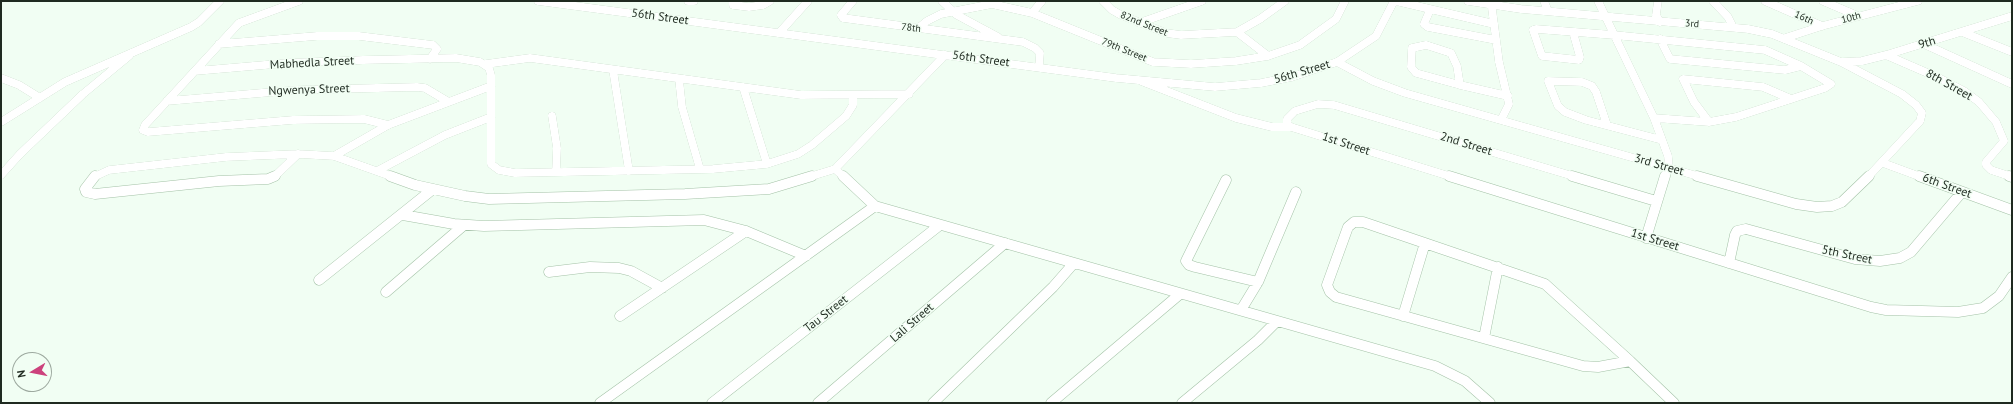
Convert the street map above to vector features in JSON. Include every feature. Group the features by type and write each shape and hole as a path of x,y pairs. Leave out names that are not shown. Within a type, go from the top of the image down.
{"street":[{"path":"1,122 74,78 135,50 191,27 220,1"},
{"path":"299,1 242,22 219,44 145,124 143,130 144,132 293,120 364,119 388,125"},
{"name":"56th Street","path":"538,1 1141,81 1214,87 1292,77 1338,62 1370,42 1382,27 1395,1"},
{"path":"688,1 694,1"},
{"path":"732,1 733,5 749,7 763,5 770,1"},
{"path":"779,33 808,1"},
{"name":"78th","path":"853,1 841,15 843,18 1023,42 1036,48 1040,52 1041,57 1039,67"},
{"path":"942,1 952,11 1002,40"},
{"path":"1032,12 1042,1"},
{"name":"82nd Street","path":"1103,1 1116,12 1139,23 1175,35 1236,32 1260,19 1285,1"},
{"path":"1139,23 1202,1"},
{"name":"79th Street","path":"917,29 932,18 952,11 991,3 1032,12 1135,56 1153,62 1192,64 1236,61 1268,56 1288,50 1309,39 1336,19 1345,1"},
{"path":"1395,1 1494,24"},
{"name":"3rd","path":"1468,1 1606,17 1733,27 1760,31 1785,38 1841,62 1902,94"},
{"path":"1544,1 1548,11"},
{"path":"1598,1 1654,118 1668,156 1668,168 1656,201 1646,238"},
{"path":"1658,1 1656,15 1660,22"},
{"path":"1713,1 1728,17 1733,27"},
{"name":"16th","path":"1765,1 1822,26"},
{"path":"1823,1 1858,16"},
{"path":"1883,1 1896,6"},
{"name":"10th","path":"1785,38 1822,26 1918,1"},
{"path":"1491,3 1499,62 1509,104 1502,120"},
{"path":"1430,10 1424,24 1428,27 1496,40"},
{"name":"9th","path":"1841,62 1853,63 1886,55 2012,16"},
{"path":"1573,32 1580,58 1579,60 1542,56 1533,30 1536,29 1614,35 1765,50 1801,66 1831,84 1826,88 1743,115 1709,122 1654,118"},
{"path":"1236,32 1268,56"},
{"path":"1962,32 2012,52"},
{"path":"219,44 317,36 359,36 434,45 437,49 430,59"},
{"path":"1660,39 1670,59 1785,70 1801,66"},
{"path":"1924,44 1993,74 2012,84"},
{"path":"1460,85 1457,66 1453,56 1449,52 1426,45 1412,48 1411,67 1414,72 1460,85 1508,96"},
{"path":"1,175 20,154 83,94 135,50"},
{"path":"298,154 274,177 268,178 95,194 87,193 85,189 98,174 109,170 245,156 298,154 334,156 408,182 433,189 471,197 496,200 758,191 774,188 835,169 909,94 945,54"},
{"name":"8th Street","path":"1886,55 1939,78 1964,91 1979,102 1996,122 2004,141 1986,162 1986,165 1991,170 2012,177"},
{"path":"852,95 853,105 846,116 812,146 798,154 767,164 740,168 515,173 506,172 495,168 491,164 490,71 486,64 530,58 801,95 909,94"},
{"name":"Mabhedla Street","path":"195,71 309,62 430,59 465,59 486,64"},
{"name":"3rd Street","path":"1338,62 1373,81 1395,89 1796,204 1823,208 1842,202 1883,163 1920,121 1922,113 1916,104 1902,94"},
{"path":"613,70 629,170"},
{"path":"1,78 19,85 40,98"},
{"path":"679,78 682,107 700,169"},
{"path":"1709,122 1694,102 1683,79 1763,87 1791,99"},
{"name":"1st Street","path":"1141,81 1236,118 1269,126 1291,127 1849,301 1893,310 1958,312 1983,308 1999,296 2012,277"},
{"path":"1607,125 1596,92 1592,86 1582,82 1548,81 1558,106 1563,111 1578,118 1662,140"},
{"path":"334,156 388,125 447,101 490,86"},
{"name":"Ngwenya Street","path":"166,101 297,90 417,87 425,88 447,101"},
{"path":"743,87 767,164"},
{"name":"2nd Street","path":"1291,127 1287,124 1287,119 1295,111 1318,104 1334,105 1656,201"},
{"path":"552,116 557,148 556,172"},
{"path":"377,171 445,135 491,117"},
{"name":"6th Street","path":"1883,163 2012,210"},
{"path":"835,169 876,206 1180,294 1241,310 1276,322 1434,366 1465,381 1490,403"},
{"path":"1226,180 1186,261 1189,265 1195,267 1258,282"},
{"path":"319,280 403,215 433,189"},
{"path":"1241,310 1258,282 1296,192"},
{"name":"5th Street","path":"1729,263 1735,235 1737,231 1746,229 1855,259 1880,261 1900,258 1911,252 1962,192"},
{"path":"600,403 876,206"},
{"path":"403,215 464,225 504,226 683,220 714,222 746,231 806,256"},
{"path":"1630,362 1598,367 1587,367 1339,298 1331,294 1327,286 1348,227 1351,223 1363,222 1533,279 1551,288 1674,403"},
{"path":"386,292 464,225"},
{"name":"Tau Street","path":"712,403 940,225"},
{"path":"620,316 746,231"},
{"name":"Lali Street","path":"818,403 1005,243"},
{"path":"1403,316 1425,243"},
{"path":"933,403 1053,287 1074,263"},
{"path":"550,272 590,267 623,268 662,288"},
{"path":"1484,338 1498,267"},
{"path":"1051,403 1180,294"},
{"path":"1182,403 1258,340 1276,322"}]}
